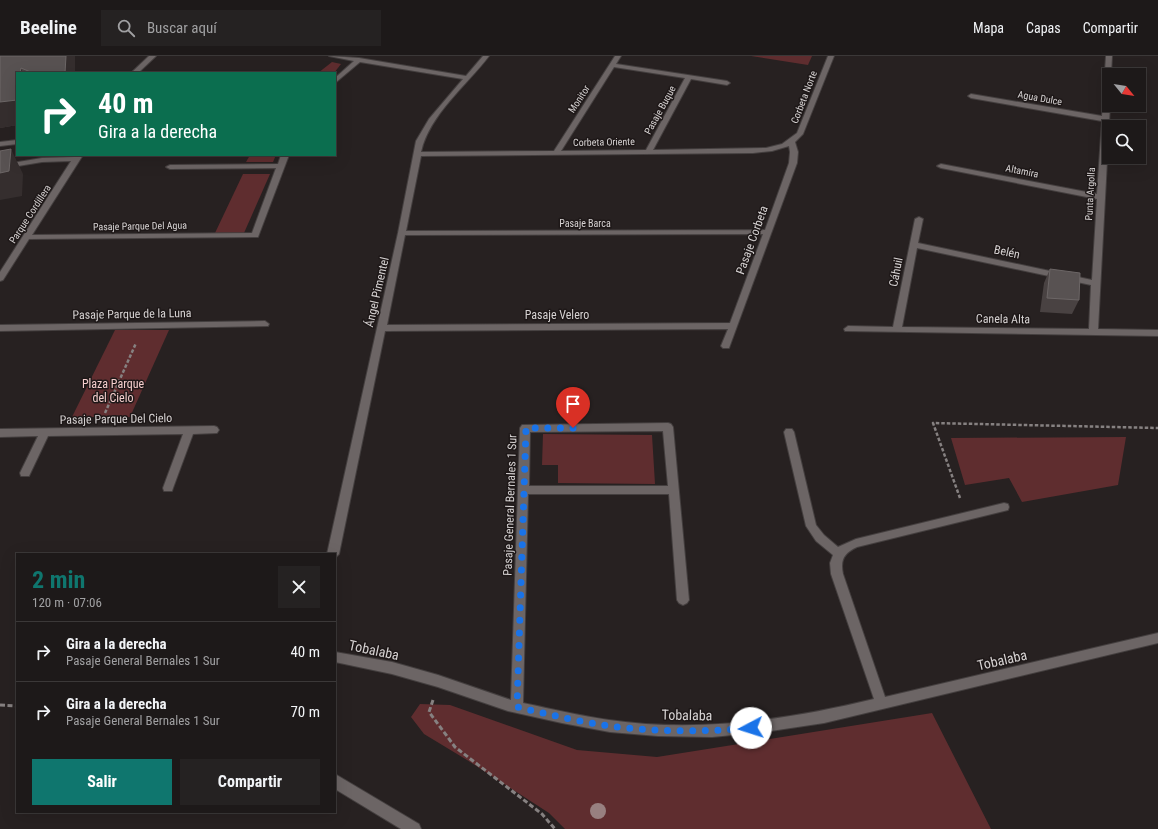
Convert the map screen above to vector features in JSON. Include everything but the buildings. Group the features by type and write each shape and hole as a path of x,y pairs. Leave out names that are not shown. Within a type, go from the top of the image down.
{"street":[{"path":"135,72 153,56"},
{"path":"332,56 467,78"},
{"name":"Ángel Pimentel","path":"333,553 402,233 420,141 431,120 486,56"},
{"name":"Monitor","path":"556,153 618,56"},
{"name":"Corbeta Norte","path":"791,142 802,131 831,56"},
{"name":"Punta Argolla","path":"1093,332 1108,56"},
{"path":"336,80 358,60"},
{"path":"612,65 727,83"},
{"name":"Pasaje Buque","path":"648,152 689,77"},
{"name":"Agua Dulce","path":"972,96 1105,119"},
{"path":"0,144 16,142"},
{"name":"Corbeta Oriente","path":"417,154 765,150 791,142"},
{"name":"Pasaje Corbeta","path":"726,346 793,163 794,152 791,142"},
{"path":"170,167 280,166 285,156"},
{"name":"Parque Cordillera","path":"0,167 42,160 78,157"},
{"name":"Parque Cordillera","path":"0,278 78,157"},
{"name":"Pasaje Parque Del Agua","path":"27,237 255,234 280,166"},
{"name":"Altamira","path":"941,166 1100,197"},
{"name":"Cáhuil","path":"897,330 919,219"},
{"name":"Pasaje Barca","path":"402,233 768,232"},
{"name":"Belén","path":"914,245 1095,283"},
{"name":"Pasaje Parque de la Luna","path":"0,328 265,324"},
{"name":"Pasaje Velero","path":"381,328 733,326"},
{"name":"Canela Alta","path":"848,329 1158,334"},
{"name":"Pasaje General Bernales 1 Sur","path":"517,707 526,428 668,427 683,600"},
{"name":"Pasaje Parque Del Cielo","path":"0,434 214,430"},
{"name":"Pasaje Parque Del Cielo","path":"168,488 189,431"},
{"path":"789,432 811,526 816,535 826,545 838,553"},
{"name":"Pasaje Parque Del Cielo","path":"25,473 44,433"},
{"path":"523,490 674,490"},
{"path":"881,703 837,574 835,559 838,553 846,546 856,543 1004,507"},
{"name":"Tobalaba","path":"336,657 392,668 438,681 517,707 610,726 658,730 712,731 764,726 824,717 1158,638"},
{"path":"336,782 414,829"}],"path":[{"path":"97,432 144,326"},
{"path":"966,516 933,423 1158,428"},
{"path":"438,681 430,712 455,747 542,814 555,829"},
{"path":"0,705 16,706"}],"green space":[{"path":"751,56 812,56 808,65"},
{"path":"332,62 341,64 335,72 319,72"},
{"path":"249,156 276,156 273,162 246,162"},
{"path":"243,174 270,174 244,233 215,233"},
{"name":"Plaza Parque del Cielo","path":"115,330 169,330 130,417 72,417"},
{"path":"543,434 652,435 655,484 558,483 558,465 542,465"},
{"path":"1126,437 1118,485 1022,502 1009,478 965,485 951,438"},
{"path":"420,704 450,705 577,750 657,757 932,713 991,829 565,829 549,813 424,734 411,717"}],"route":[{"path":"573,428 526,428 517,707 610,726 658,730 712,731 751,728"}]}
